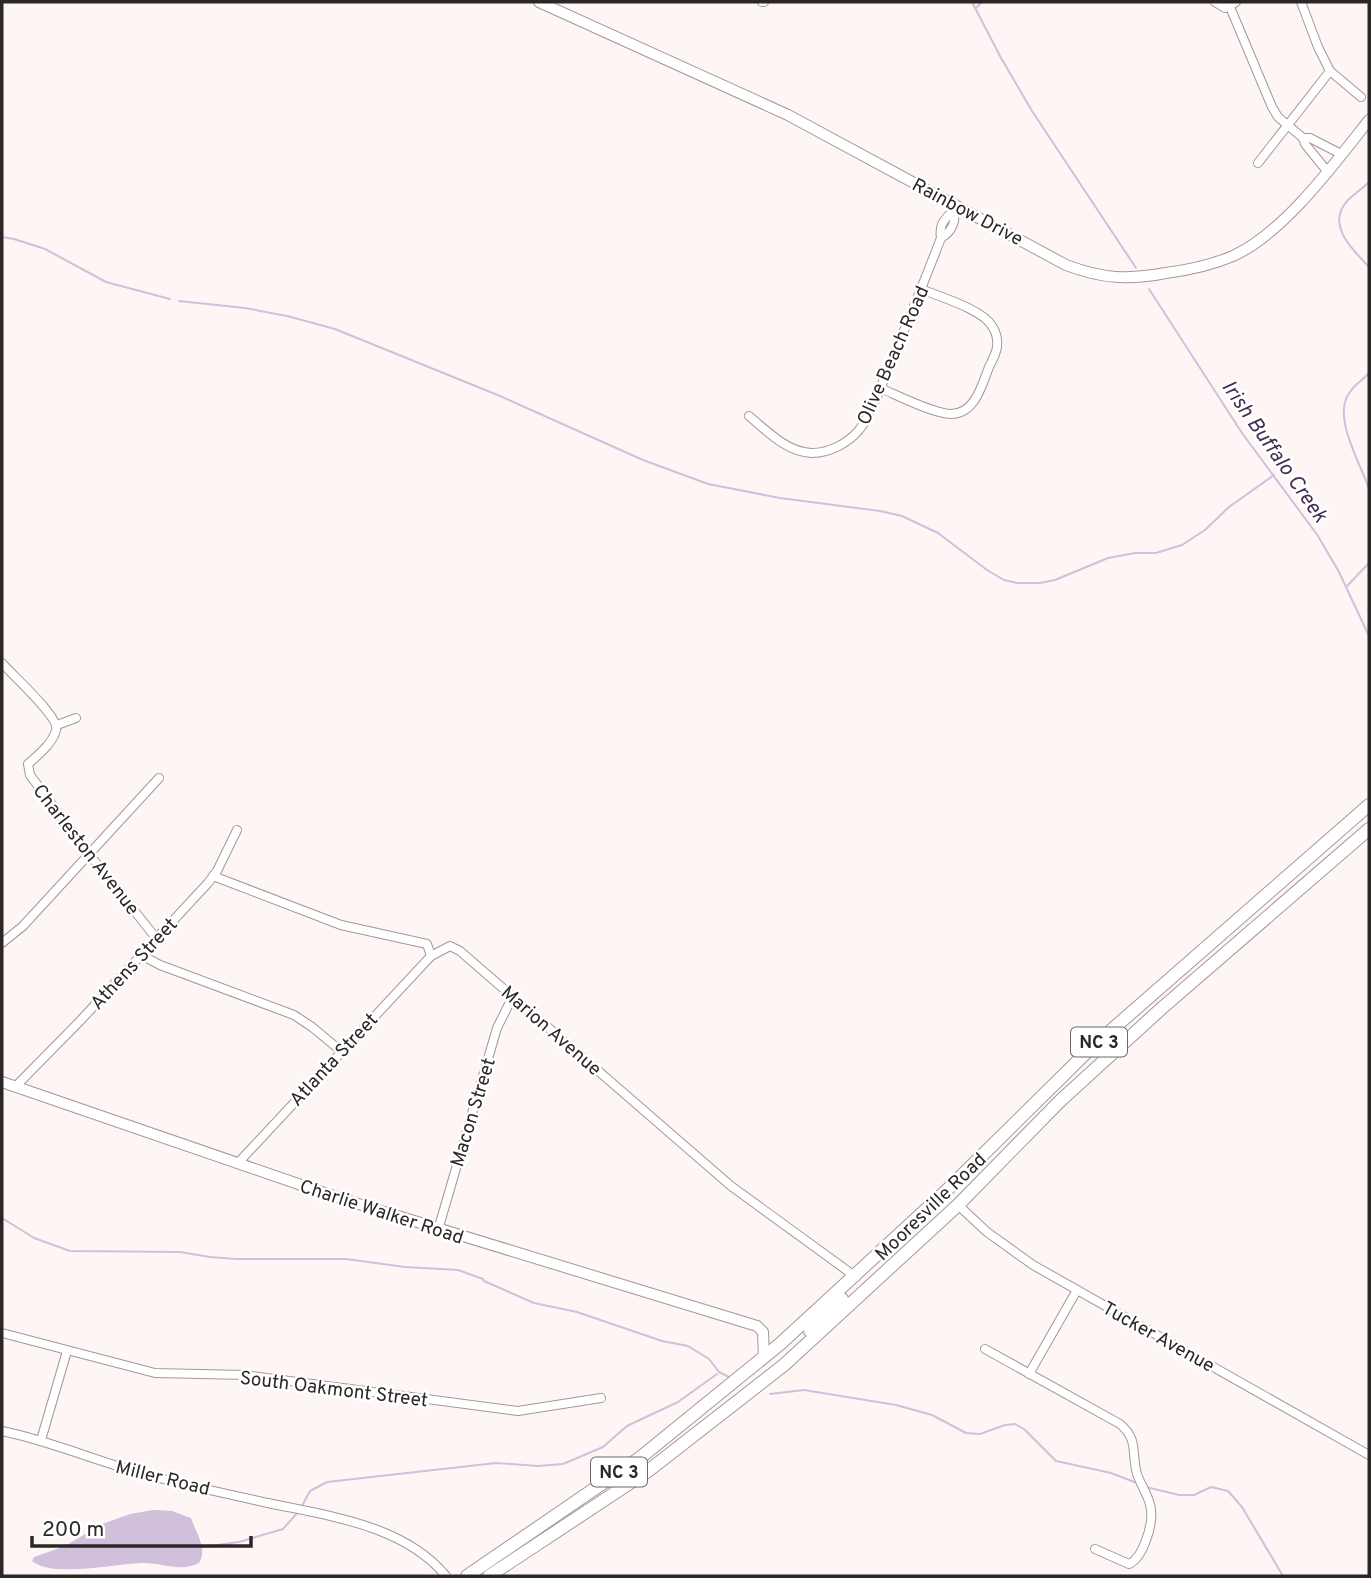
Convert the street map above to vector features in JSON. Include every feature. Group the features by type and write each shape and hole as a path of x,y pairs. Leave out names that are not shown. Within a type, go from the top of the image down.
{"main road":[{"name":"Mooresville Road","path":"467,1576 641,1457 780,1345 870,1264 1070,1069 1369,805"},
{"name":"Mooresville Road","path":"489,1576 648,1471 802,1349 958,1205 1060,1101 1369,829"},
{"path":"1135,1010 1146,1023"},
{"path":"802,1349 799,1340 861,1280 870,1264"},
{"path":"711,1422 714,1412 774,1363 779,1355 780,1345"},
{"path":"481,1576 514,1550 523,1538"}],"street":[{"name":"Rainbow Drive","path":"539,2 788,115 1066,265 1106,278 1142,278 1193,269 1233,256 1256,243 1288,215 1369,120"},
{"path":"1215,2 1221,7 1233,4 1272,107 1278,117 1303,138 1327,171"},
{"path":"1301,2 1330,71 1361,97"},
{"path":"1258,163 1330,71"},
{"path":"1303,138 1310,138 1341,154"},
{"name":"Olive Beach Road","path":"749,416 779,441 798,451 815,453 834,449 859,430 880,388 941,239 949,234 955,217 955,207"},
{"path":"880,388 942,413 964,411 977,396 997,348 997,337 988,320 978,313 921,289"},
{"path":"2,663 57,725 76,718"},
{"name":"Charleston Avenue","path":"57,725 50,742 29,764 27,770 89,855 156,938"},
{"path":"2,943 23,926 159,778"},
{"name":"Athens Street","path":"15,1087 213,876 237,830"},
{"path":"213,876 341,925 427,944 431,956"},
{"name":"Marion Avenue","path":"431,956 450,946 455,948 731,1186 856,1277"},
{"path":"141,955 160,965 294,1015 341,1051"},
{"name":"Atlanta Street","path":"238,1163 431,956"},
{"name":"Macon Street","path":"438,1230 497,1028 513,996"},
{"name":"Charlie Walker Road","path":"2,1082 438,1230 757,1326 780,1345"},
{"name":"Tucker Avenue","path":"958,1205 987,1232 1033,1265 1369,1455"},
{"path":"1029,1374 1077,1290"},
{"path":"763,1332 764,1358"},
{"name":"South Oakmont Street","path":"2,1333 155,1373 245,1375 518,1412 601,1398"},
{"path":"985,1349 1120,1423 1133,1440 1137,1473 1152,1512 1147,1533 1140,1553 1129,1564 1095,1549"},
{"path":"41,1440 68,1351"},
{"name":"Miller Road","path":"2,1431 41,1440 127,1469 377,1530 416,1549 446,1576"}],"shaded area":[{"path":"153,1510 172,1511 191,1518 202,1547 199,1563 185,1567 142,1563 54,1569 32,1561 34,1557 65,1546 102,1524 130,1514"}],"waterway":[{"name":"Irish Buffalo Creek","path":"972,2 1032,111 1136,268"},
{"path":"976,8 982,2"},
{"path":"1369,182 1348,200 1339,218 1344,236 1369,267"},
{"path":"2,237 45,249 106,282 170,299"},
{"name":"Irish Buffalo Creek","path":"1149,289 1242,433 1318,536 1339,572 1369,636"},
{"path":"179,301 245,308 335,329 500,396 643,460 708,484 902,516 938,533 1004,580 1017,583 1055,580 1108,558 1135,553 1156,553 1182,545 1274,475"},
{"path":"1369,373 1350,392 1345,402 1344,414 1349,440 1369,489"},
{"path":"1347,586 1369,563"},
{"path":"2,1218 34,1238 70,1251 180,1252 236,1259 346,1259 405,1267 458,1270 534,1303 577,1312 662,1341 688,1346 709,1359 719,1372 729,1377"},
{"path":"302,1506 310,1491 327,1482 496,1463 538,1466 563,1464 603,1447 627,1426 678,1402 717,1374"},
{"path":"770,1394 804,1390 896,1405 932,1415 966,1433 980,1434 1015,1424 1024,1429 1056,1461 1111,1473 1137,1483"},
{"path":"1146,1487 1179,1495 1194,1495 1211,1487 1228,1491 1242,1507 1283,1576"},
{"path":"203,1547 239,1542 283,1529 299,1511"}]}
